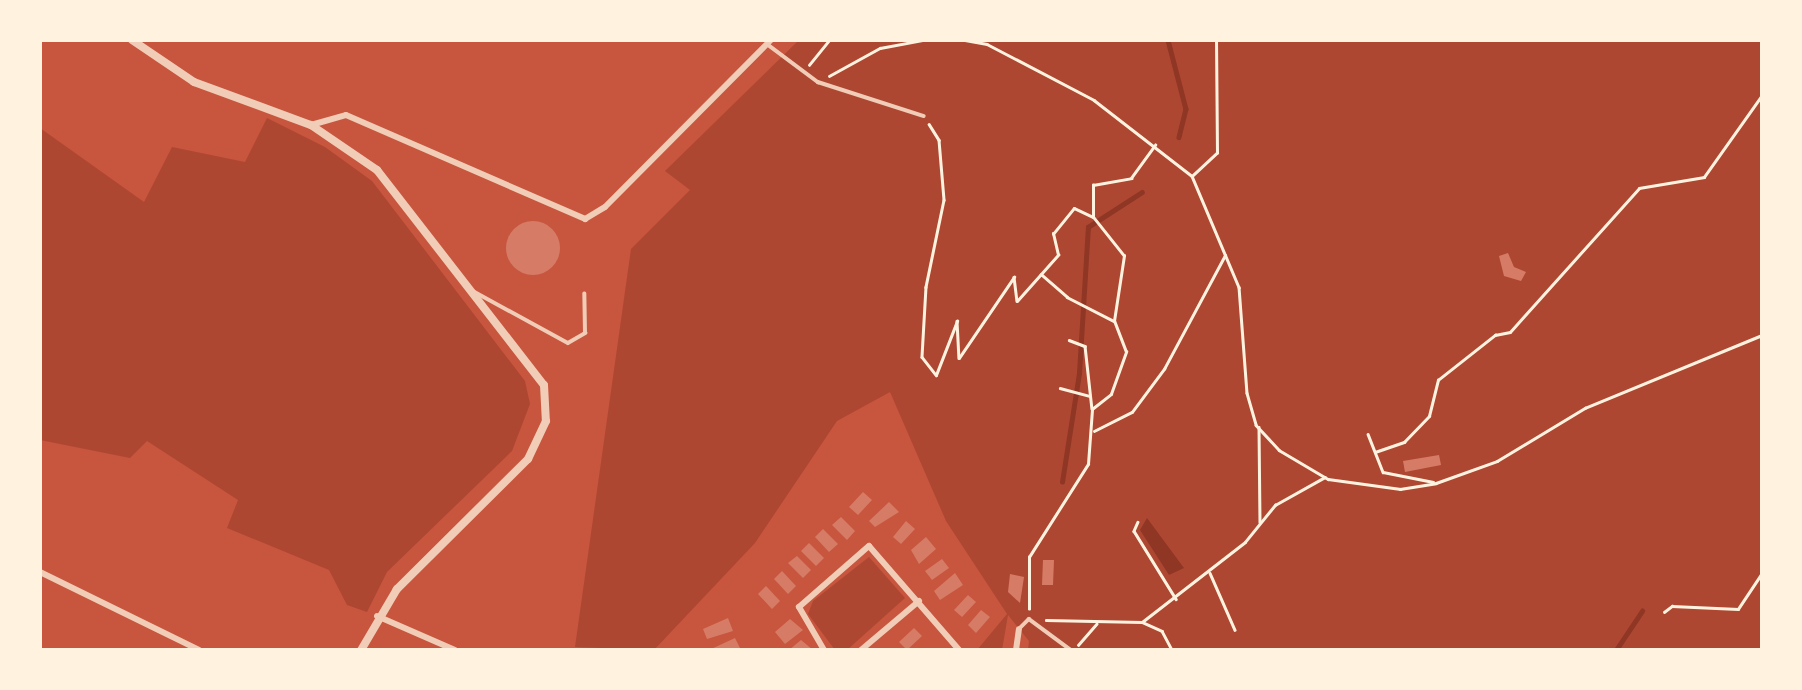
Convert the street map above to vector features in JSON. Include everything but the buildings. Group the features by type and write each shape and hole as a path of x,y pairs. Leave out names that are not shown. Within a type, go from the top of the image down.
{"street":[{"path":"132,40 194,82 311,125 377,170 537,370 546,421 528,459 377,616 361,650"},
{"path":"311,125 346,115 584,219 605,207 769,42"},
{"path":"824,650 799,607 869,547 919,601 959,650"},
{"path":"40,572 199,650"},
{"path":"861,650 919,601"},
{"path":"377,616 455,650"},
{"path":"1016,650 1019,629"}],"lane":[{"path":"769,42 818,82 924,116"},
{"path":"473,291 568,342 585,334 584,294"},
{"path":"1019,629 1029,619 1072,650"}],"path":[{"path":"803,72 829,40"},
{"path":"818,82 880,48 923,40"},
{"path":"965,40 987,44 1094,100 1192,176 1239,287 1247,393 1259,428 1260,524"},
{"path":"1192,176 1217,153 1216,40"},
{"path":"1375,452 1404,442 1429,415 1438,380 1495,335 1510,332 1639,188 1704,177 1762,94"},
{"path":"924,116 939,140 944,200 923,331 922,356 936,375 957,321 959,358 1014,277 1017,301 1058,255 1053,234 1074,208 1093,217 1124,256 1114,321 1126,352 1111,394 1092,409"},
{"path":"1093,217 1093,186 1131,178 1154,145"},
{"path":"1094,431 1132,412 1164,369 1225,255"},
{"path":"1041,274 1067,297 1114,321"},
{"path":"1259,428 1279,450 1325,477 1400,489 1436,483 1497,461 1585,408 1762,335"},
{"path":"1069,341 1085,346 1094,431 1088,464 1029,557 1029,619 1096,624 1142,622 1162,631 1172,650"},
{"path":"1059,388 1089,396"},
{"path":"1367,434 1383,472 1436,483"},
{"path":"1142,622 1210,573 1260,524 1275,505 1325,477"},
{"path":"1138,522 1134,531 1176,599"},
{"path":"1210,573 1235,630"},
{"path":"1664,612 1672,606 1738,609 1762,573"},
{"path":"1072,650 1096,624"}],"shaded area":[{"path":"799,40 1762,40 1762,650 1028,650 1029,641 1008,615 1002,650 977,650 1007,614 946,521 890,392 837,421 755,543 654,650 575,647 631,249 690,190 665,171"},
{"path":"267,118 325,147 372,181 525,381 530,404 512,451 387,572 367,612 347,605 329,570 227,528 238,500 147,441 130,458 40,440 40,128 144,202 172,147 245,162"},
{"path":"1147,518 1184,568 1169,575 1140,530"},
{"path":"869,557 905,598 847,650 835,650 808,614 813,601"}],"waterway":[{"path":"1168,40 1186,109 1179,137"},
{"path":"1062,482 1079,373 1088,227 1142,192"},
{"path":"1616,650 1642,611"}]}
